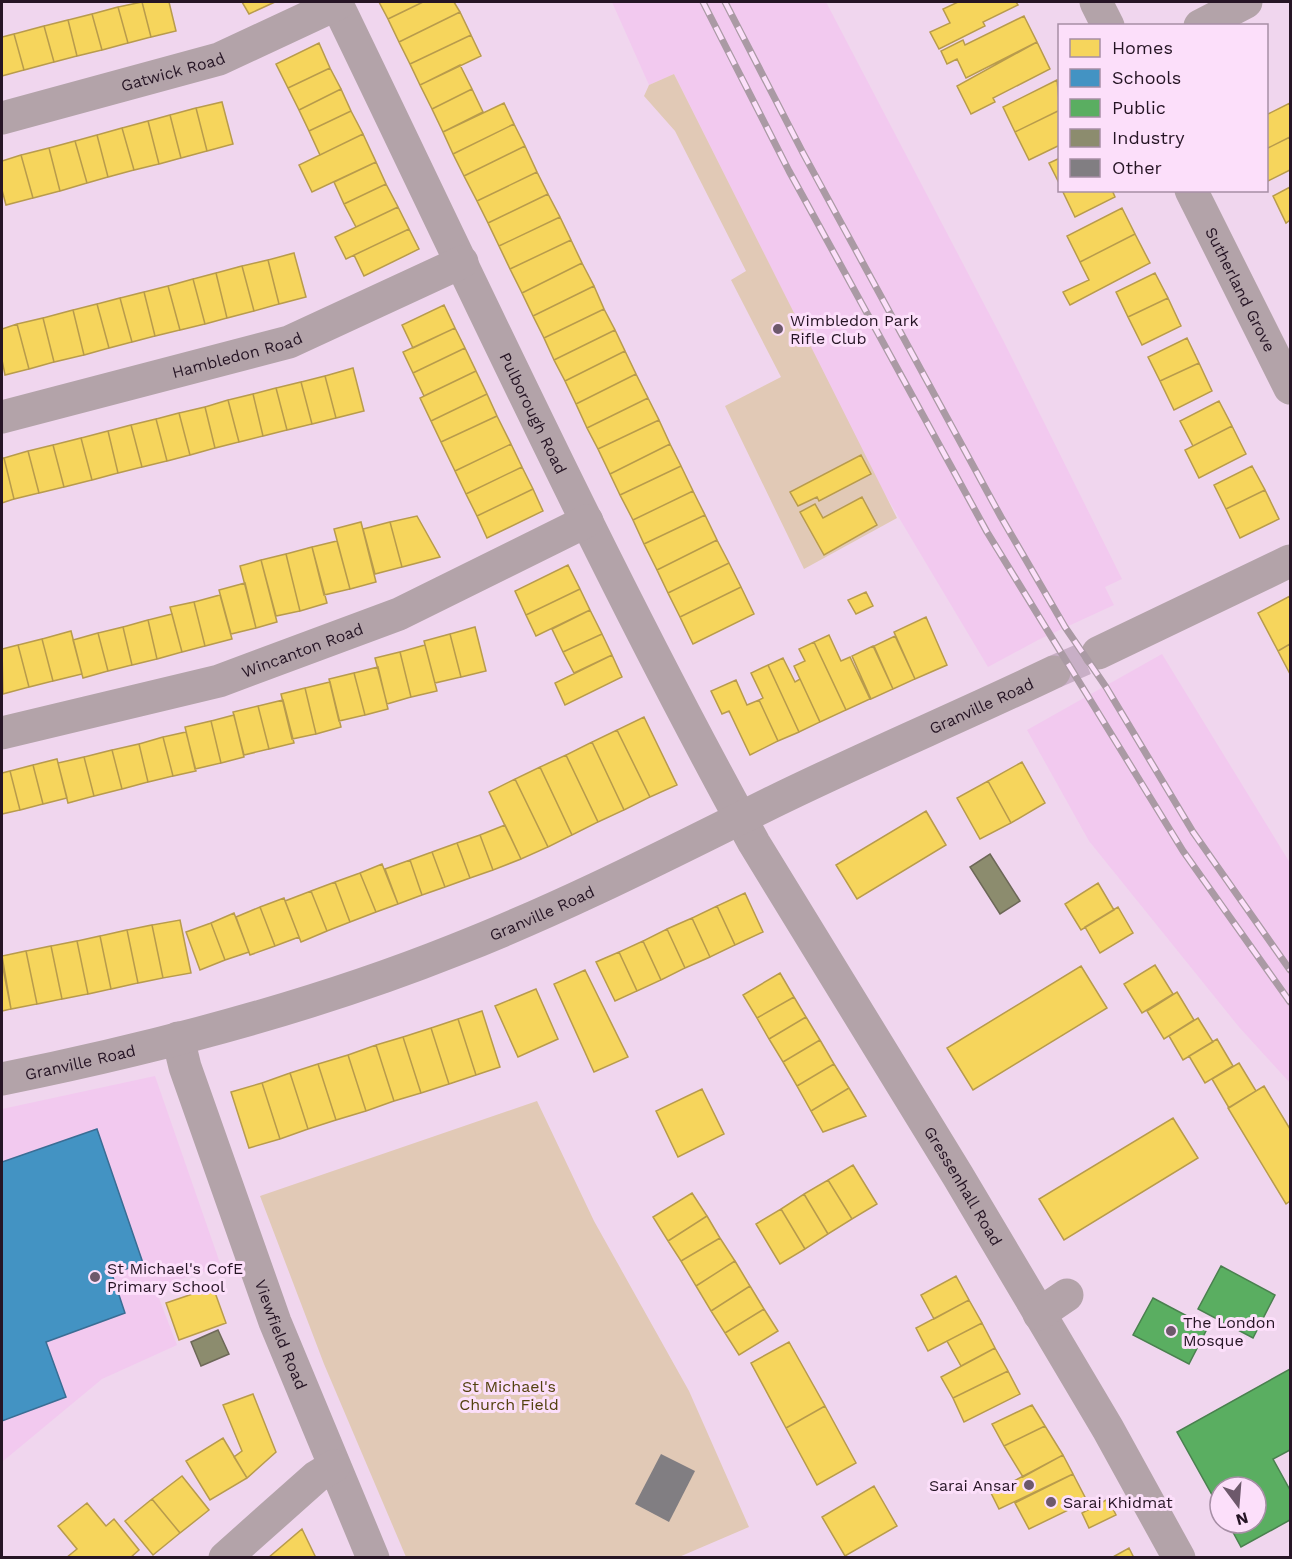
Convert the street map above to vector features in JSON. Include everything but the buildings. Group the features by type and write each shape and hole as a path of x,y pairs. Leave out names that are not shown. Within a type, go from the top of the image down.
{"street":[{"path":"1096,2 1107,24"},
{"path":"1204,24 1246,2"},
{"name":"Gatwick Road","path":"2,118 219,59 336,3"},
{"name":"Pulborough Road","path":"336,3 588,521 741,819"},
{"name":"Sutherland Grove","path":"1192,192 1290,388"},
{"name":"Hambledon Road","path":"2,417 290,342 462,262"},
{"name":"Wincanton Road","path":"2,733 219,681 399,614 588,521"},
{"path":"1098,653 1290,561"},
{"name":"Granville Road","path":"2,1079 85,1062 262,1015 454,950 572,899 1054,672"},
{"name":"Gressenhall Road","path":"741,819 1108,1429 1179,1557"},
{"name":"Viewfield Road","path":"178,1038 185,1067 275,1322 373,1557"},
{"path":"1039,1314 1067,1295"},
{"path":"225,1557 316,1477 334,1466"}],"shaded area":[{"path":"612,2 826,2 1004,342 1122,579 1105,587 1114,605 1038,640 988,667 880,486 674,74 649,85"},
{"path":"1162,654 1290,863 1290,1083 1239,1027 1089,841 1027,730"},
{"name":"St Michael's CofE Primary School","path":"155,1076 221,1266 155,1288 177,1345 102,1379 2,1462 2,1109"}],"green space":[{"name":"Wimbledon Park Rifle Club","path":"674,74 897,518 804,569 725,406 781,377 731,280 746,271 675,131 644,96 649,85"},
{"name":"St Michael's Church Field","path":"537,1101 594,1221 689,1391 749,1527 679,1557 406,1557 324,1364 260,1196"}],"tunnel":[{"path":"1054,672 1098,653"}],"railway":[{"path":"703,2 789,171 987,532 1183,851 1290,1002"},
{"path":"725,2 803,153 1001,517 1065,627 1106,687 1193,832 1290,970"}],"place":[{"name":"Wimbledon Park Rifle Club","path":"778,329"},
{"name":"St Michael's CofE Primary School","path":"95,1277"},
{"name":"The London Mosque","path":"1171,1331"},
{"name":"Sarai Ansar","path":"1029,1485"},
{"name":"Sarai Khidmat","path":"1051,1502"}]}
